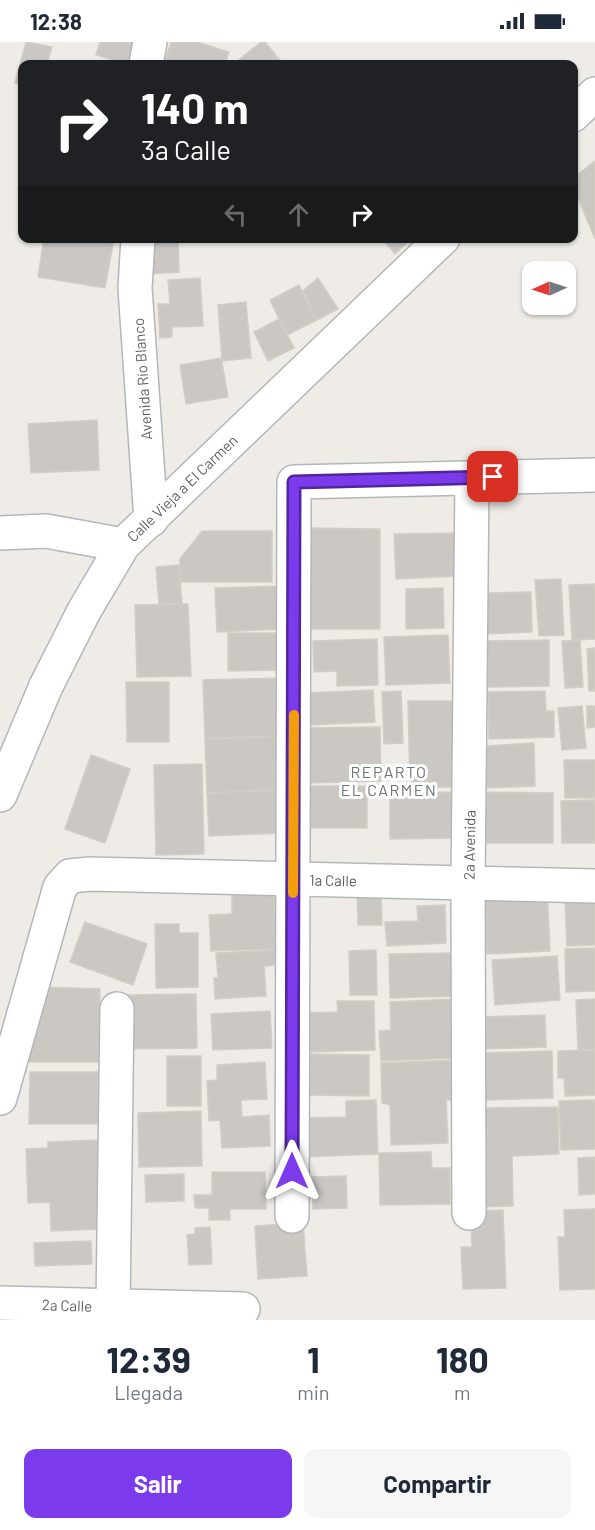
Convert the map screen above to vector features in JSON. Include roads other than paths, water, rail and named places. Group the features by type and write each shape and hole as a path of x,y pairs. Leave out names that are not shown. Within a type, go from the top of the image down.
{"street":[{"path":"147,60 150,42"},
{"path":"578,110 595,94"},
{"name":"Avenida Río Blanco","path":"138,243 135,288 151,520"},
{"name":"Calle Vieja a El Carmen","path":"0,795 46,686 84,611 123,545 438,243"},
{"path":"292,1216 294,482 595,475"},
{"name":"2a Avenida","path":"469,1213 468,883 472,478"},
{"path":"0,533 46,531 123,545"},
{"name":"1a Calle","path":"0,1098 60,887 70,876 90,874 595,886"},
{"path":"113,1306 117,1009"},
{"name":"2a Calle","path":"0,1303 243,1309"}],"district":[{"name":"REPARTO EL CARMEN","path":"389,780"}]}
